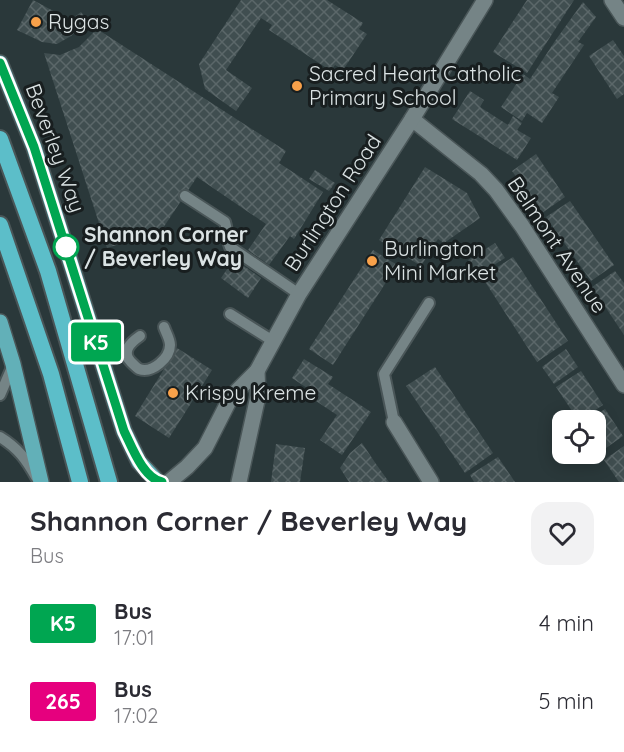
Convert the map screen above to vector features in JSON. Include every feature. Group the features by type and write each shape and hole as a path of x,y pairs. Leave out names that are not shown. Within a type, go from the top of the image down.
{"highway":[{"path":"0,139 48,271 110,482"},
{"path":"0,225 51,374 80,482"}],"main road":[{"name":"Burlington Road","path":"160,482 187,467 205,448 231,398 257,371 299,294 412,119 485,0"},
{"path":"612,0 624,18"},
{"name":"Beverley Way","path":"0,63 34,147 124,431 139,462 160,482"},
{"name":"Belmont Avenue","path":"412,119 481,174 496,190 522,226 624,385"},
{"path":"0,322 13,364 40,482"},
{"name":"Burlington Road","path":"239,482 258,396 257,371"},
{"path":"394,422 431,482"}],"lane":[{"path":"185,196 225,222 226,238 230,246 299,294"},
{"path":"394,422 384,374 429,303"},
{"path":"230,314 273,341"},
{"path":"140,336 128,346 127,358 138,369 153,368 168,355 169,338 164,327"},
{"path":"0,395 13,364"},
{"path":"0,437 13,445 25,457 40,482"}],"building":[{"name":"Rygas","path":"33,0 57,13 51,24 66,23 81,12 88,21 71,36 57,44 42,42 17,30"},
{"path":"241,0 327,0 363,23 359,29 367,34 343,70 335,65 331,71 269,30 272,25 261,18 226,70 252,88 236,111 205,89 199,64"},
{"path":"527,0 574,0 527,73 493,52"},
{"path":"583,2 596,17 578,42 584,45 552,93 559,97 542,123 527,113 522,121 501,107 523,74 530,79"},
{"path":"97,29 286,151 279,163 323,192 294,239 290,236 269,265 248,250 266,224 197,177 161,231 107,248 44,53 60,55 79,47"},
{"path":"613,40 624,56 624,94 617,99 589,56"},
{"path":"470,91 484,100 480,107 508,125 513,116 522,123 517,130 531,138 517,160 452,119"},
{"path":"536,154 565,197 542,213 512,171"},
{"path":"425,167 467,193 480,218 444,243 438,239 421,266 379,240"},
{"path":"315,170 335,183 329,191 309,179"},
{"path":"570,201 614,265 591,281 546,217"},
{"path":"495,243 505,258 478,275 468,260"},
{"path":"373,250 397,265 333,365 309,349"},
{"path":"513,257 568,341 537,362 482,277"},
{"path":"234,259 261,278 248,298 221,278"},
{"path":"615,271 624,283 624,335 592,287"},
{"name":"Krispy Kreme","path":"177,348 212,370 169,438 135,416"},
{"path":"566,349 578,367 554,384 542,367"},
{"path":"304,359 333,377 328,384 371,412 342,455 320,440 337,415 316,401 319,396 292,378"},
{"path":"435,367 493,453 465,473 406,386"},
{"path":"581,371 603,405 595,410 571,410 556,387"},
{"path":"606,410 623,436 606,448"},
{"path":"362,443 389,482 349,482 340,468 350,453"},
{"path":"276,444 305,448 300,482 271,482"},
{"path":"624,446 624,482 619,482 606,463 606,459"},
{"path":"498,457 515,482 474,482 470,475"}],"bus line":[{"name":"K5","path":"0,63 34,147 124,431 139,462 157,481 162,482"}],"place":[{"name":"Rygas","path":"36,22"},
{"name":"Sacred Heart Catholic Primary School","path":"297,86"},
{"name":"Shannon Corner / Beverley Way","path":"66,247"},
{"name":"Burlington Mini Market","path":"372,261"},
{"name":"Krispy Kreme","path":"173,393"}]}
